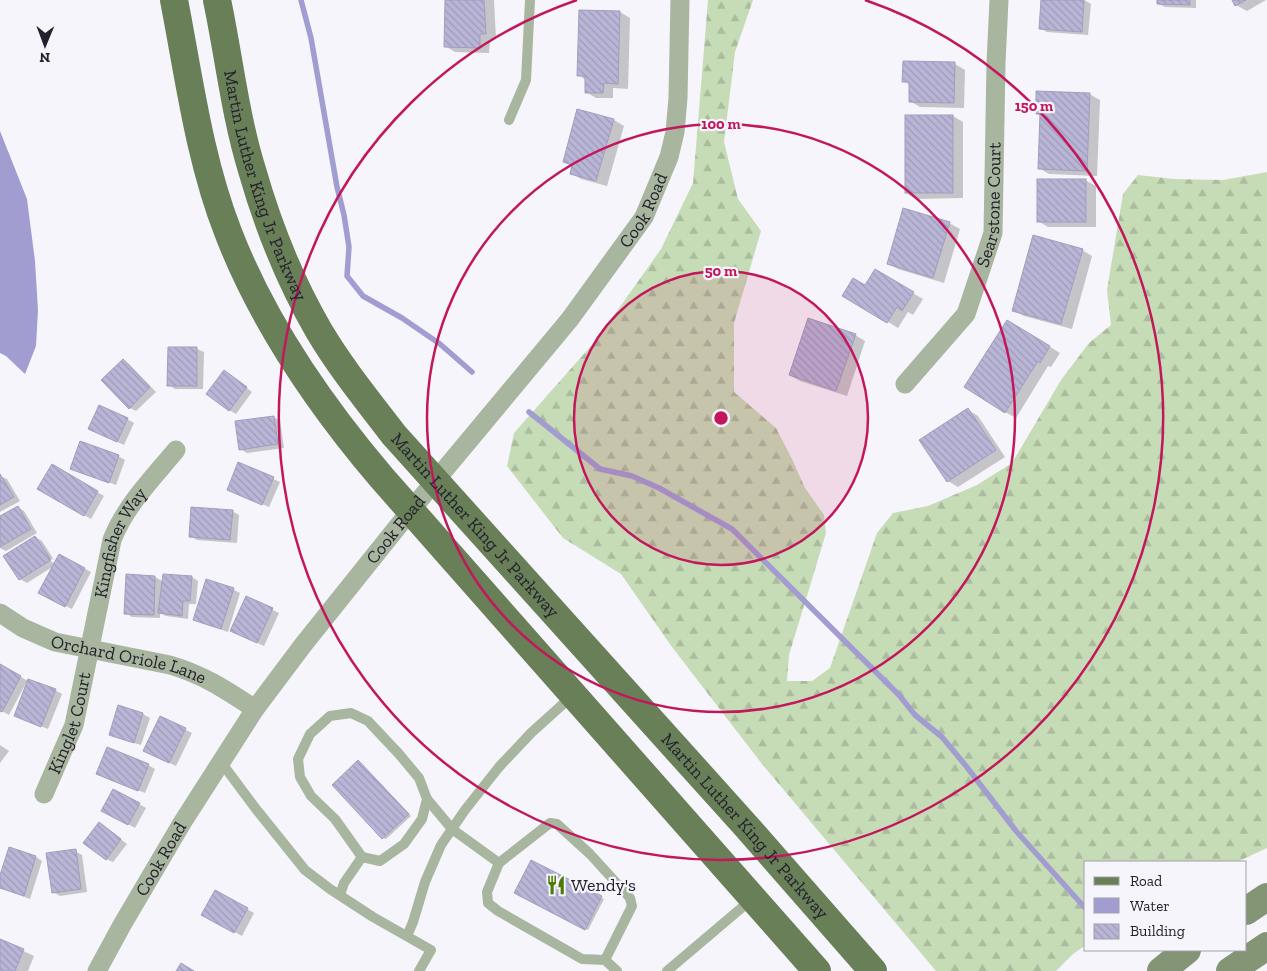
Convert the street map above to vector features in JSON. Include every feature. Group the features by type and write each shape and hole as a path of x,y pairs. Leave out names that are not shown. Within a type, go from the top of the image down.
{"main road":[{"path":"174,0 199,130 213,186 228,232 274,328 298,368 354,446 816,971"},
{"name":"Martin Luther King Jr Parkway","path":"216,0 230,78 251,169 269,223 293,282 319,331 352,380 394,435 873,971"}],"street":[{"name":"Cook Road","path":"97,971 122,925 255,709 303,645 411,510 570,320 644,217 669,157 675,132 678,98 680,0"},
{"name":"Searstone Court","path":"906,384 966,314 993,233 999,0"},
{"name":"Kingfisher Way","path":"89,649 112,540 118,525 176,450"},
{"name":"Orchard Oriole Lane","path":"0,613 23,628 47,638 186,670 213,681 255,709"},
{"name":"Kinglet Court","path":"44,794 74,725 89,649"},
{"path":"1247,910 1267,897"},
{"path":"1230,971 1267,946"},
{"path":"1161,971 1186,951"}],"lane":[{"path":"508,120 526,80 530,0"},
{"path":"407,936 425,882 441,845 452,828 499,767 573,695"},
{"path":"427,799 422,820 404,844 380,861 362,857 335,819 311,796 300,778 298,758 310,734 330,716 351,713 368,720 419,778 427,799 452,828 499,863"},
{"path":"221,762 305,870 340,896 430,950 420,971"},
{"path":"605,960 632,906 630,898 590,854 557,824 550,823 499,863 487,892 488,903 498,911 582,958 605,960 617,971"},
{"path":"340,896 344,884 362,857"},
{"path":"667,971 753,898"}],"green space":[{"path":"708,0 753,0 735,52 724,142 738,199 761,231 734,323 734,392 776,428 805,488 824,515 826,533 789,655 787,681 812,681 830,668 877,533 893,513 928,506 977,485 1012,463 1061,380 1089,343 1111,325 1107,290 1123,194 1138,175 1174,179 1223,180 1267,172 1267,848 1239,861 1084,861 1084,946 1073,954 1056,971 936,971 762,764 672,647 621,574 563,538 507,466 514,433 598,338 661,249 693,183"}],"water":[{"path":"0,131 27,199 35,261 38,310 36,346 25,374 6,356 0,353"}],"building":[{"path":"445,0 484,0 486,34 480,34 480,48 444,47"},
{"path":"1041,0 1084,0 1082,32 1039,29"},
{"path":"1157,0 1190,0 1190,5 1157,4"},
{"path":"1232,0 1246,0 1235,6"},
{"path":"579,10 620,11 618,84 604,83 603,93 585,93 585,76 577,76"},
{"path":"903,61 955,62 954,103 909,102 909,82 902,82"},
{"path":"1036,91 1090,93 1087,171 1038,169 1040,114 1036,114"},
{"path":"577,109 614,119 596,181 570,174 572,165 563,162"},
{"path":"905,115 953,115 953,193 905,193"},
{"path":"1037,179 1086,179 1086,222 1037,222"},
{"path":"903,208 950,222 933,278 887,264"},
{"path":"1033,235 1083,249 1061,324 1012,311"},
{"path":"875,269 914,292 902,311 897,307 887,323 842,296 853,278 865,285"},
{"path":"808,318 856,334 836,391 789,375"},
{"path":"1007,320 1050,346 1040,363 1038,361 1005,413 964,387"},
{"path":"168,347 197,347 197,386 167,386"},
{"path":"123,359 150,387 129,409 101,380"},
{"path":"224,370 247,387 229,411 206,394"},
{"path":"99,405 128,418 117,442 88,429"},
{"path":"968,408 996,450 947,482 919,440"},
{"path":"274,416 278,444 239,450 235,421"},
{"path":"80,441 119,455 109,483 70,469"},
{"path":"238,462 274,477 262,505 227,490"},
{"path":"52,464 98,491 84,516 37,489"},
{"path":"0,474 14,497 0,505"},
{"path":"18,506 31,529 0,547 0,516"},
{"path":"191,507 233,510 230,540 189,537"},
{"path":"35,536 51,560 19,580 3,556"},
{"path":"59,554 85,568 65,607 38,593"},
{"path":"126,574 155,576 154,615 124,614"},
{"path":"163,574 192,576 190,601 183,601 182,616 158,613"},
{"path":"206,579 234,588 221,629 193,620"},
{"path":"246,596 273,608 257,643 230,631"},
{"path":"0,664 21,676 2,712 0,711"},
{"path":"28,679 56,689 41,727 14,716"},
{"path":"118,705 143,713 134,743 109,735"},
{"path":"160,716 186,728 169,763 143,751"},
{"path":"107,747 149,764 138,791 96,774"},
{"path":"358,760 409,814 382,839 332,785"},
{"path":"113,789 140,803 128,825 101,811"},
{"path":"99,822 121,839 106,860 83,843"},
{"path":"9,847 36,856 24,896 0,888 0,875"},
{"path":"76,849 81,889 52,893 46,853"},
{"path":"531,860 602,896 585,930 514,893"},
{"path":"215,890 248,908 234,933 201,915"},
{"path":"0,939 24,949 15,971 0,971"},
{"path":"181,963 194,971 176,971"}],"waterway":[{"path":"301,0 311,38 337,187 344,215 349,247 347,276 363,296 402,318 440,344 472,372"},
{"path":"529,412 600,469 632,476 659,488 732,529 899,695 915,715 942,737 1016,831 1084,907"}],"place":[{"name":"Wendy's","path":"556,885"}]}
